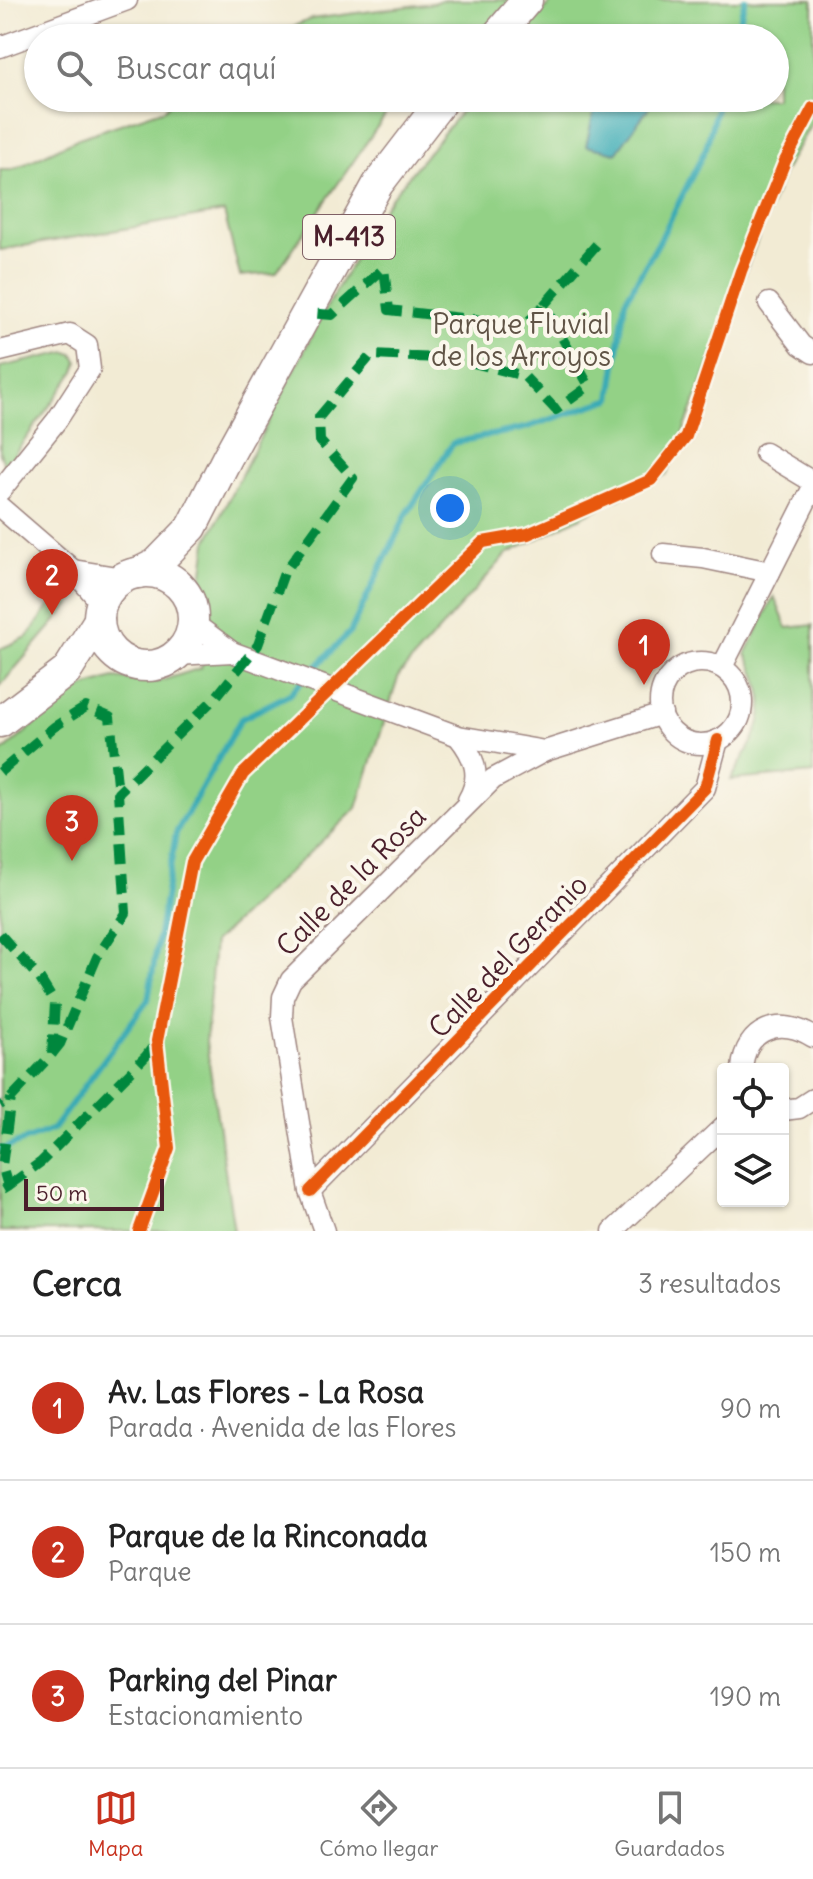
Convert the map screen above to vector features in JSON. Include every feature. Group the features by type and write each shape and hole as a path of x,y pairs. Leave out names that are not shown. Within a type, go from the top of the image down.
{"main road":[{"path":"507,24 527,0"},
{"name":"M-413","path":"0,722 67,671 114,585 156,564 192,527 378,184 433,112"},
{"name":"M-413","path":"176,655 185,646 189,608 184,578 192,527"},
{"path":"131,576 165,576 189,608"},
{"path":"100,612 101,634 108,647 119,658 146,666"},
{"path":"67,671 93,666 146,666 167,661 176,655"}],"street":[{"path":"62,24 127,0"},
{"path":"0,47 24,38"},
{"path":"769,303 801,345 813,353"},
{"path":"0,351 70,334 87,345 90,369 57,420 0,491"},
{"path":"722,667 813,484 765,453"},
{"path":"0,507 73,570 100,612"},
{"path":"663,554 717,560 770,572"},
{"path":"73,570 131,576"},
{"path":"189,608 232,652"},
{"path":"176,655 232,652 458,736 545,751"},
{"path":"701,661 722,667 736,682 741,697 738,719 730,732 718,740 703,744 688,742 666,724 660,698 663,686 673,672 684,665 701,661"},
{"name":"Calle de la Rosa","path":"310,1191 282,1017 283,997 291,980 493,779 545,751 662,714"},
{"name":"Calle de la Rosa","path":"458,736 471,751 477,773 476,786 466,805"},
{"name":"Calle del Geranio","path":"310,1191 705,788 718,740"},
{"path":"743,1063 745,1051 753,1039 771,1027 785,1025 800,1028 813,1037"},
{"path":"789,1109 799,1108 813,1099"},
{"path":"613,1231 717,1133"},
{"path":"310,1191 324,1231"}],"green space":[{"path":"441,0 510,0 490,24 299,24 311,19"},
{"name":"Parque Fluvial de los Arroyos","path":"553,0 813,0 813,121 784,171 667,474 507,554 399,675 357,808 214,942 206,1042 234,1231 0,1231 0,754 75,690 114,678 157,682 201,668 215,626 199,603 207,542 325,310 385,205 461,112 789,112 789,24 533,24"},
{"path":"156,112 388,112 276,273 240,276 224,212 0,250 0,170 12,170 79,138"},
{"path":"67,352 73,354 78,362 75,371 5,467 0,453 0,367"},
{"path":"69,580 79,594 0,686 0,649 27,637"},
{"path":"774,596 787,628 813,625 813,773 731,780 750,747 761,719 761,690 746,654"}],"water":[{"path":"594,112 646,112 616,153 586,146"}],"waterway":[{"path":"739,24 745,0"},
{"path":"309,674 350,632 406,515 453,443 525,428 611,399 625,301 706,148 715,112"},
{"path":"0,1150 53,1129 148,1000 176,833 241,719 290,694 301,682"}],"marked path":[{"path":"544,305 597,244"},
{"path":"52,1054 60,1044 97,957 126,913 118,793 216,697 258,645 284,573 353,478 320,441 319,417 371,355 459,359 524,376 556,410 589,386 544,305 526,325 389,310 384,268 332,315 308,313"},
{"path":"0,772 54,727 86,707 110,717 118,793"},
{"path":"0,934 40,979 55,1003 52,1054 11,1098 0,1105"},
{"path":"8,1186 41,1162 146,1056 157,1041"},
{"path":"3,1189 8,1186 2,1166 11,1098"}],"cycle path":[{"path":"139,1231 169,1148 157,1041 192,862 243,774 483,542 528,534 651,480 686,436 741,271 785,161 813,108"},
{"path":"310,1191 705,788 718,740"}],"place":[{"name":"Parque de la Rinconada","path":"52,615"},
{"name":"Av. Las Flores - La Rosa","path":"644,685"},
{"name":"Parking del Pinar","path":"72,861"}]}
